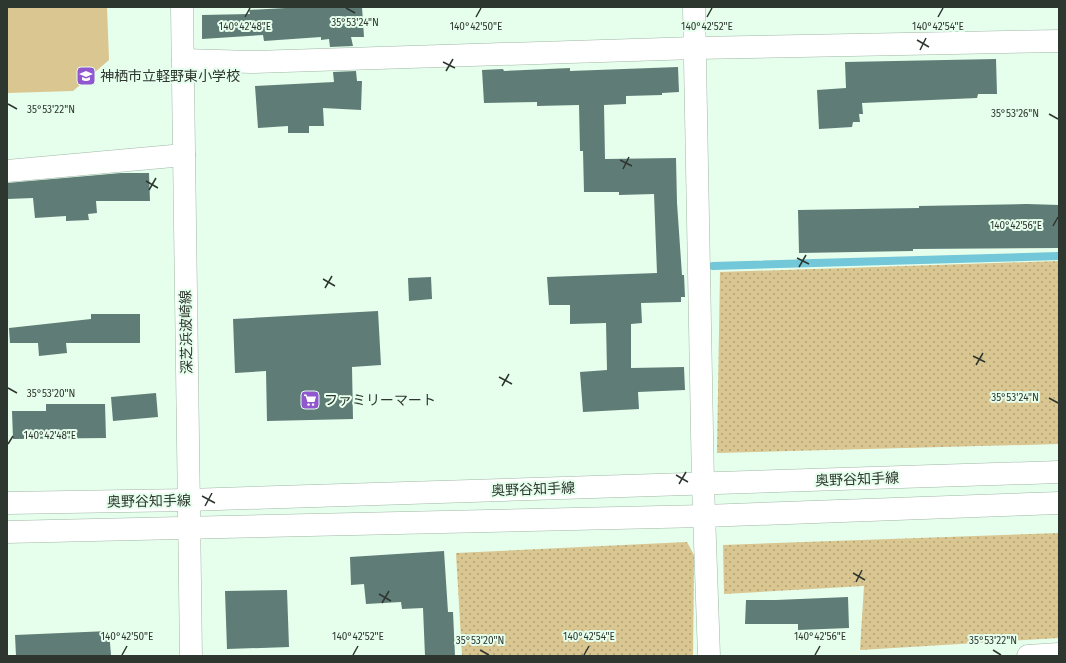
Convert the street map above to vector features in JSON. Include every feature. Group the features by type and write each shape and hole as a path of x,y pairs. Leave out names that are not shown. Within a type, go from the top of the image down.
{"main road":[{"name":"深芝浜波崎線","path":"182,7 188,528 191,656"},
{"path":"694,7 696,48 703,484 709,656"},
{"path":"183,60 252,62 696,48 1059,41"},
{"path":"7,171 184,155"},
{"name":"奥野谷知手線","path":"7,503 188,500 1059,472"},
{"name":"奥野谷知手線","path":"7,532 704,516 1059,503"},
{"path":"1028,656 1059,654"}],"shaded area":[{"path":"7,7 107,7 109,60 73,91 7,93"},
{"path":"1059,261 1059,444 717,453 720,272"},
{"path":"1059,533 1059,638 860,650 864,586 724,594 723,545"},
{"path":"687,542 694,555 693,656 462,656 456,553"}],"building":[{"path":"304,7 362,7 364,37 351,37 353,46 330,47 329,39 321,40 321,37 264,41 263,35 202,39 202,15 250,14 249,10"},
{"path":"996,59 997,94 978,94 977,98 862,103 863,114 859,114 860,122 853,122 852,127 819,129 817,90 846,88 845,62"},
{"path":"678,67 679,92 662,93 662,95 626,96 626,104 604,105 605,159 676,158 677,203 685,297 681,297 681,302 641,303 642,323 631,324 631,368 684,367 685,390 638,392 639,409 583,412 580,372 607,370 606,323 570,324 570,305 549,305 547,277 657,273 654,194 619,195 619,192 584,192 583,151 580,151 579,105 537,106 537,102 484,103 482,70 503,69 504,71 570,68 570,71"},
{"path":"356,71 357,81 362,81 361,110 323,108 324,126 309,126 309,133 288,133 288,126 258,128 255,86 334,82 333,72"},
{"path":"121,173 149,173 150,201 96,201 97,213 88,214 89,220 66,221 66,216 35,218 33,198 7,199 7,183"},
{"path":"1027,204 1059,205 1059,248 913,249 913,251 799,253 798,210"},
{"path":"431,277 432,299 409,301 408,278"},
{"path":"378,311 381,365 352,367 353,419 267,421 266,371 235,373 233,319"},
{"path":"91,314 140,314 140,343 66,343 67,353 39,356 38,343 10,343 9,328 91,319"},
{"path":"156,393 158,417 113,421 111,397"},
{"path":"46,404 105,404 106,438 13,439 12,411 46,411"},
{"path":"444,551 448,612 453,612 455,656 425,656 423,608 402,609 401,602 366,604 364,584 351,585 350,557"},
{"path":"287,590 289,647 227,649 225,591"},
{"path":"848,597 849,628 798,630 798,624 745,624 746,600"},
{"path":"109,631 111,655 16,656 15,635"}],"waterway":[{"path":"713,266 1059,256"}],"place":[{"name":"神栖市立軽野東小学校","path":"86,76"},
{"name":"ファミリーマート","path":"310,400"}]}
